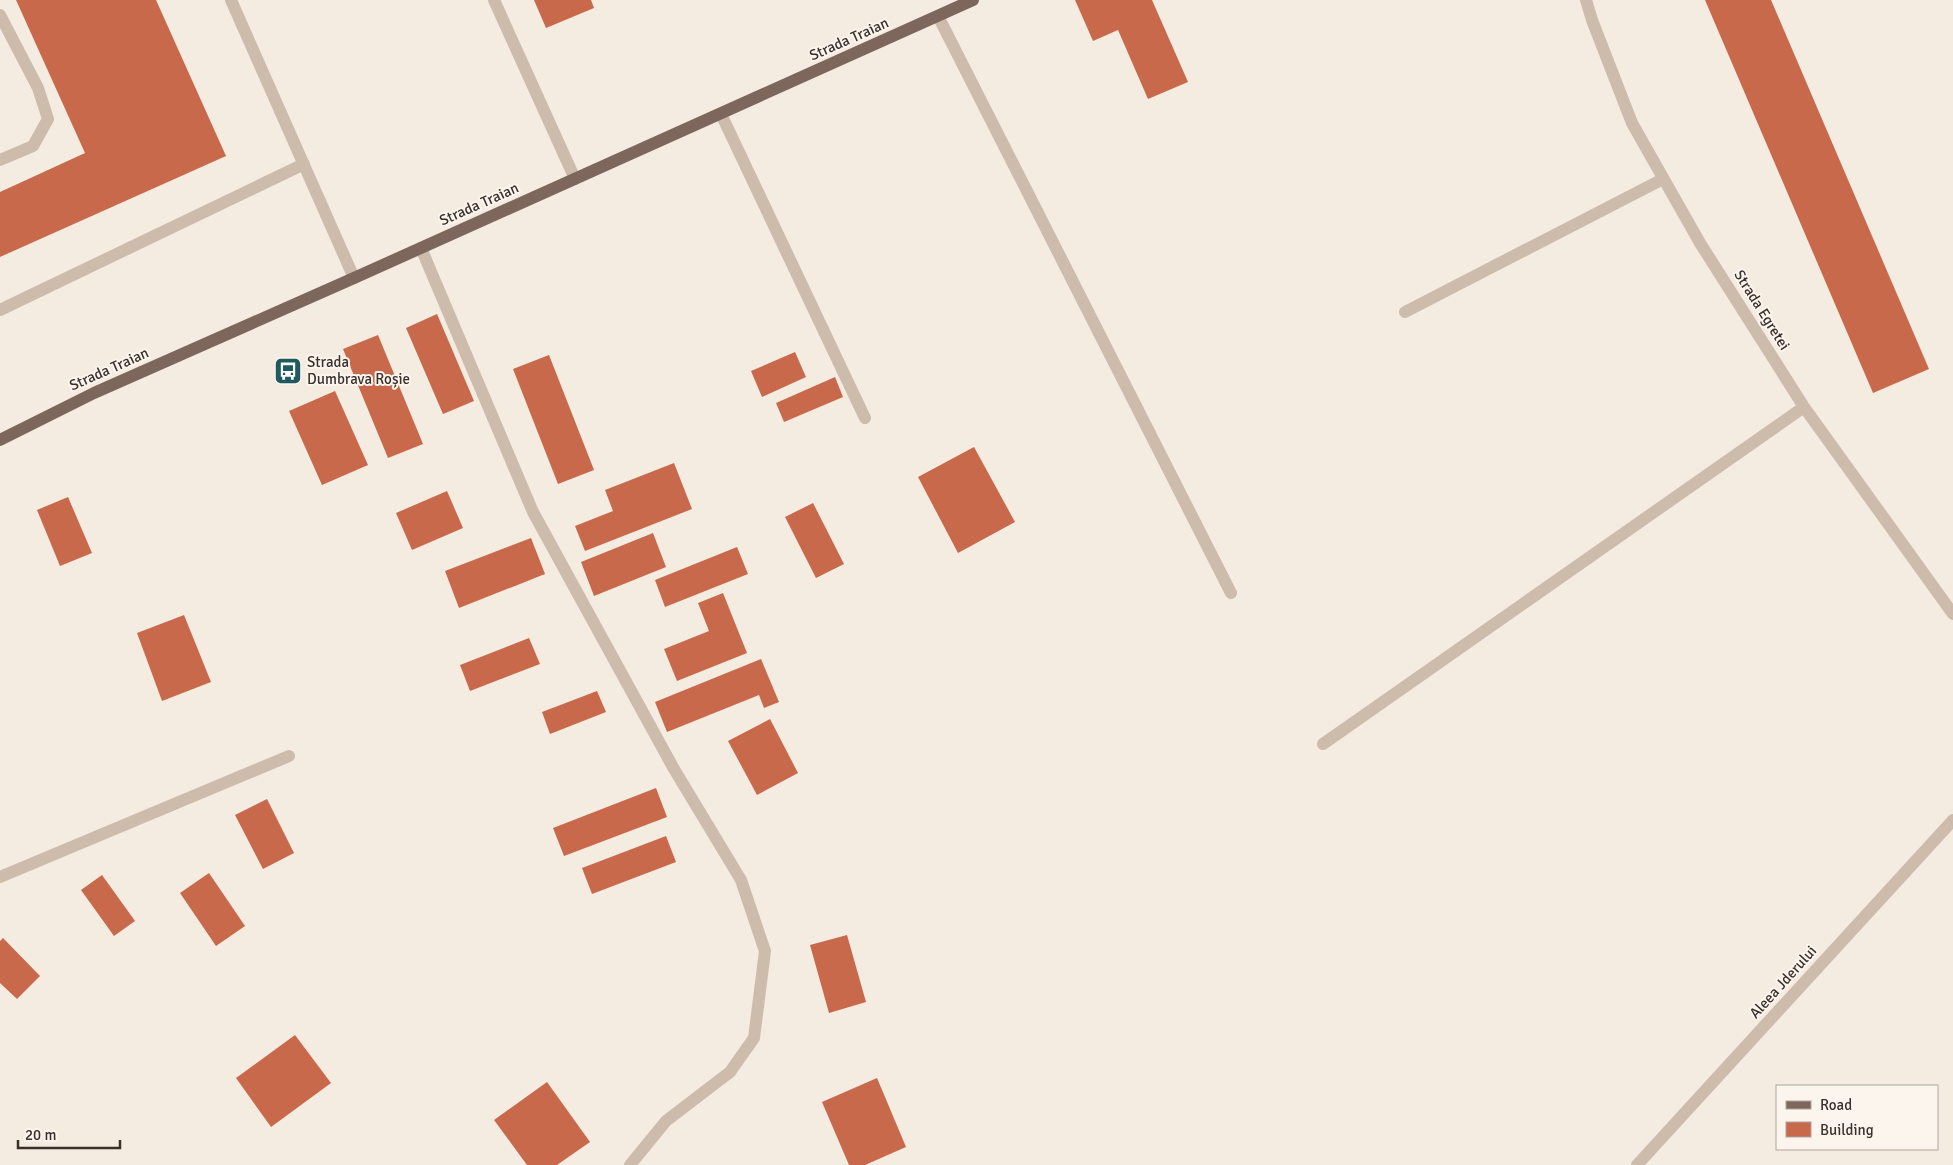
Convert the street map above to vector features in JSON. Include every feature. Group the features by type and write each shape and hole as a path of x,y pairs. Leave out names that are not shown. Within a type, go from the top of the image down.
{"main road":[{"name":"Strada Traian","path":"0,440 94,393 973,0"}],"street":[{"path":"231,0 354,278"},
{"path":"494,0 575,179"},
{"name":"Strada Egretei","path":"1586,0 1632,123 1700,243 1804,407 1953,614"},
{"path":"0,15 38,88 48,119 33,146 0,160"},
{"path":"938,16 1231,593"},
{"path":"721,114 865,418"},
{"path":"0,310 304,164"},
{"path":"1405,312 1663,179"},
{"path":"421,248 533,512 674,769 741,880 765,952 754,1038 730,1072 666,1121 630,1165"},
{"path":"1323,744 1804,407"},
{"path":"0,877 290,756"},
{"name":"Aleea Jderului","path":"1637,1165 1953,820"}],"building":[{"path":"16,0 156,0 226,156 0,257 0,192 85,153"},
{"path":"534,0 591,0 594,8 546,28"},
{"path":"1075,0 1152,0 1188,82 1148,99 1118,30 1093,41"},
{"path":"1705,0 1771,0 1929,369 1873,393"},
{"path":"437,314 474,401 443,414 406,328"},
{"path":"378,335 423,444 388,458 343,349"},
{"path":"795,352 806,377 762,397 751,371"},
{"path":"549,355 594,470 558,484 513,369"},
{"path":"835,377 843,397 784,422 776,403"},
{"path":"335,391 368,465 322,485 289,411"},
{"path":"974,447 1015,522 958,553 918,477"},
{"path":"674,463 692,509 585,551 575,526 613,511 605,490"},
{"path":"447,491 463,528 412,550 396,513"},
{"path":"68,497 92,553 60,566 37,510"},
{"path":"813,503 844,564 816,578 785,517"},
{"path":"653,533 666,567 594,596 581,562"},
{"path":"531,538 545,574 459,608 445,571"},
{"path":"737,547 748,574 665,607 655,580"},
{"path":"723,593 747,653 677,681 664,649 709,631 698,603"},
{"path":"184,615 211,682 162,701 137,633"},
{"path":"529,638 540,664 470,691 460,665"},
{"path":"761,659 779,702 764,708 759,695 667,732 655,702"},
{"path":"597,691 606,712 550,734 542,712"},
{"path":"770,719 798,773 757,795 728,741"},
{"path":"656,788 667,817 564,856 553,828"},
{"path":"267,799 294,853 263,869 235,815"},
{"path":"666,836 676,862 592,894 582,868"},
{"path":"209,873 245,926 216,946 180,893"},
{"path":"102,875 135,921 114,936 81,890"},
{"path":"847,935 866,1002 829,1013 810,945"},
{"path":"3,938 40,976 17,999 0,983 0,941"},
{"path":"295,1035 331,1083 271,1127 236,1078"},
{"path":"877,1078 906,1147 865,1165 849,1165 822,1102"},
{"path":"547,1082 590,1142 557,1165 527,1165 494,1120"}],"place":[{"name":"Strada Dumbrava Roșie","path":"288,371"}]}
